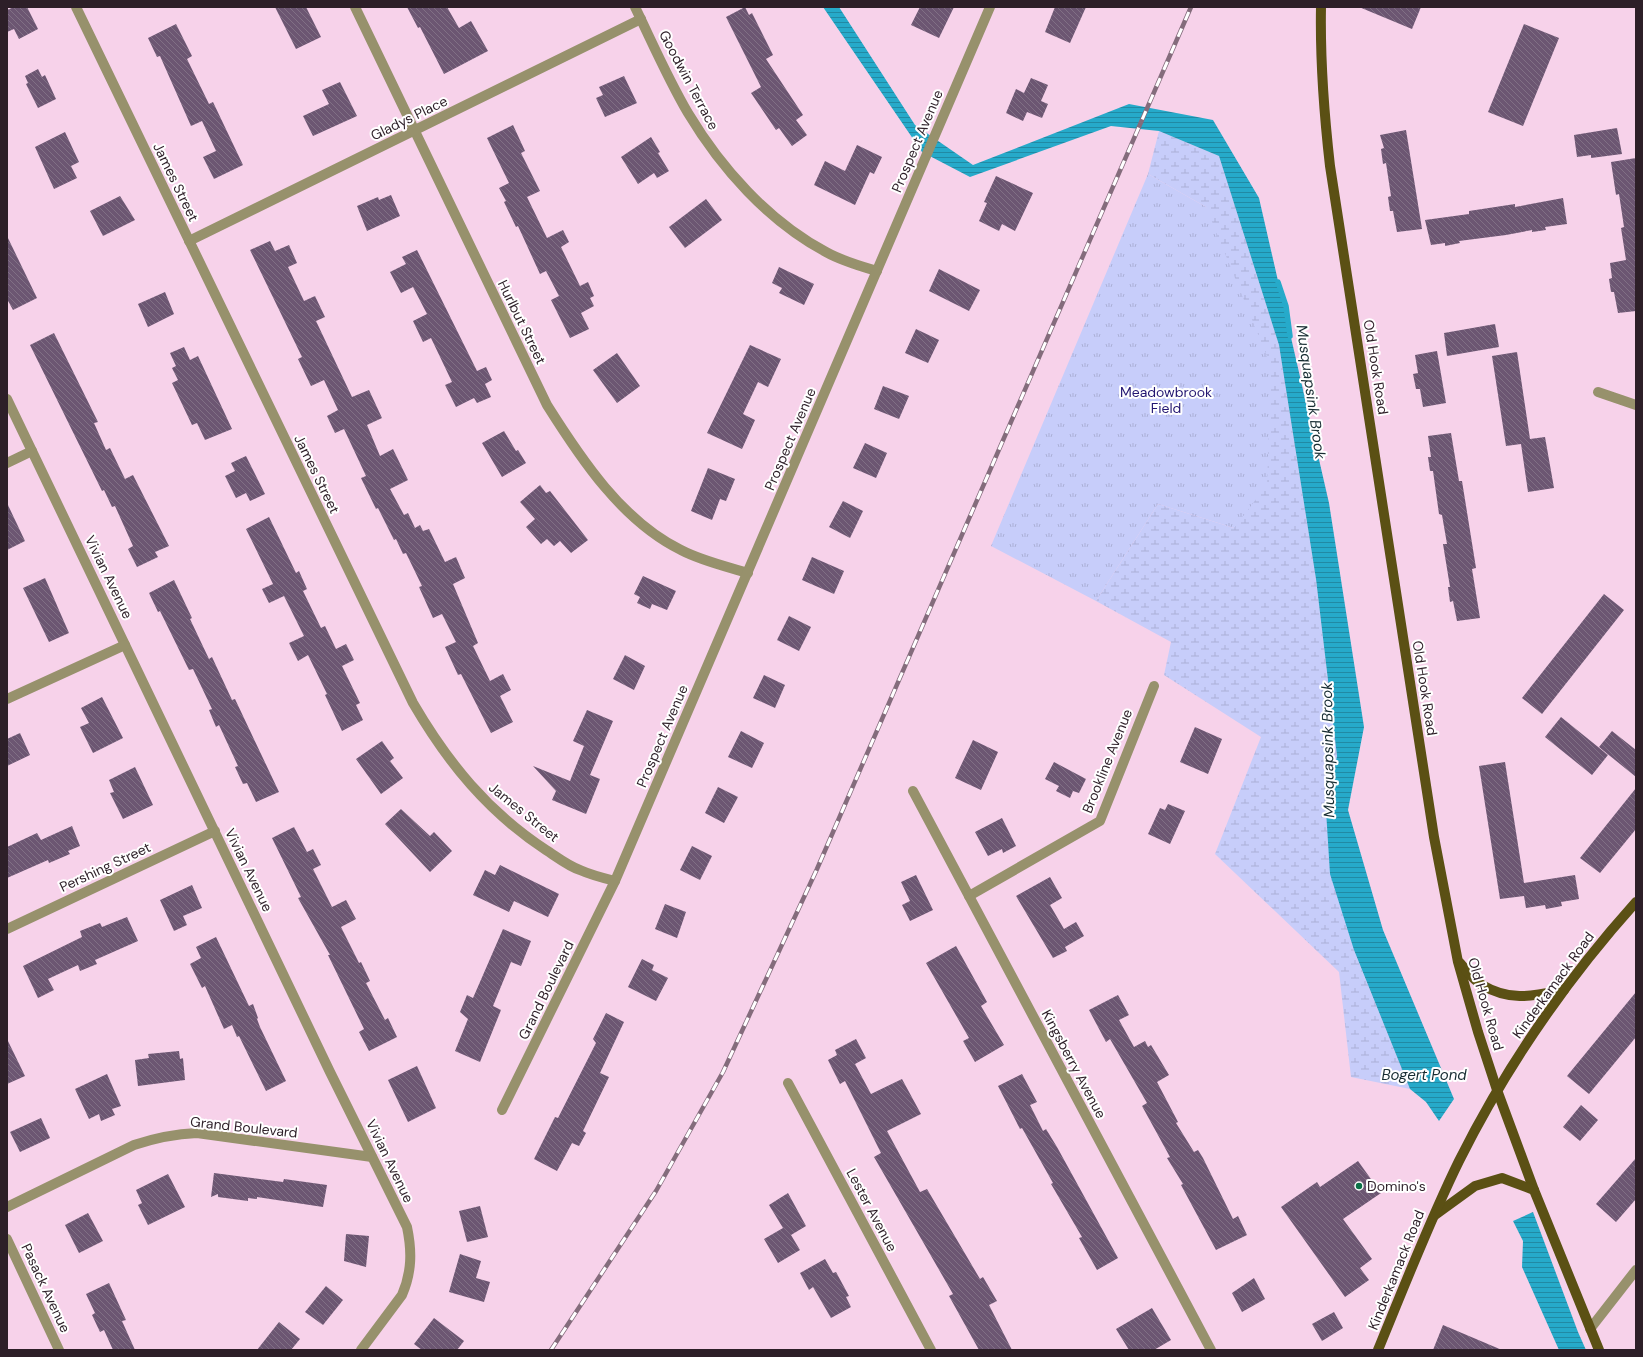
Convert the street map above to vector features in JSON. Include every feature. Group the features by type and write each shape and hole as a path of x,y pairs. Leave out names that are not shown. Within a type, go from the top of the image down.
{"main road":[{"name":"Old Hook Road","path":"1321,7 1320,38 1324,112 1330,166 1434,837 1458,962 1478,1032 1497,1090 1534,1190 1599,1350"},
{"name":"Kinderkamack Road","path":"1378,1350 1433,1217 1462,1155 1497,1090 1564,990 1614,926 1636,902"},
{"path":"1458,962 1481,985 1510,996 1530,997 1564,990"},
{"path":"1433,1217 1475,1186 1502,1178 1534,1190"}],"street":[{"name":"James Street","path":"76,7 413,704 434,740 464,778 493,809 531,840 580,870 615,881"},
{"name":"Hurlbut Street","path":"355,7 547,405 572,445 601,482 634,516 658,537 682,551 748,573"},
{"name":"Goodwin Terrace","path":"634,7 687,112 709,146 734,177 762,206 799,235 826,252 853,264 877,271"},
{"name":"Prospect Avenue","path":"615,881 990,7"},
{"name":"Gladys Place","path":"189,241 641,20"},
{"path":"1598,392 1636,405"},
{"name":"Vivian Avenue","path":"7,399 214,831 407,1227 411,1246 411,1267 402,1295 362,1350"},
{"path":"7,463 32,450"},
{"path":"7,699 125,645"},
{"name":"Brookline Avenue","path":"969,896 1100,822 1154,686"},
{"name":"Kingsberry Avenue","path":"913,791 1211,1350"},
{"name":"Pershing Street","path":"7,929 214,831"},
{"name":"Grand Boulevard","path":"502,1110 615,881"},
{"name":"Lester Avenue","path":"788,1083 931,1350"},
{"name":"Grand Boulevard","path":"7,1207 134,1145 156,1137 197,1133 372,1157"},
{"name":"Pasack Avenue","path":"7,1239 59,1350"},
{"path":"1590,1329 1636,1270"}],"green space":[{"path":"1159,131 1219,156 1279,345 1316,579 1337,756 1326,810 1354,950 1410,1089 1351,1077 1339,972 1215,854 1261,737 1164,675 1171,642 1096,601 1158,504 1234,528 1206,207 1148,174"},
{"name":"Meadowbrook Field","path":"1148,174 1206,207 1271,366 1267,485 1234,528 1158,504 1096,601 991,546"}],"water":[{"name":"Bogert Pond","path":"823,7 839,7 915,125 973,165 1129,104 1213,120 1259,198 1329,503 1364,727 1348,810 1383,930 1454,1099 1439,1121 1426,1102 1410,1089 1354,950 1330,874 1326,810 1337,756 1316,579 1279,345 1219,156 1159,131 1111,126 970,177 922,152"},
{"path":"1533,1212 1586,1350 1559,1350 1522,1267 1523,1241 1513,1221"}],"building":[{"path":"14,7 27,7 38,29 19,39 14,29 7,32 7,10"},
{"path":"275,7 306,7 321,37 296,49"},
{"path":"407,7 447,7 459,28 471,21 488,51 444,74 420,27 418,28"},
{"path":"745,7 749,15 752,13 773,55 766,59 803,115 796,120 807,135 792,146 779,128 776,130 751,93 761,87 726,17"},
{"path":"920,7 954,7 939,38 911,25"},
{"path":"1055,7 1086,7 1070,43 1045,32"},
{"path":"1359,7 1421,7 1412,29"},
{"path":"176,24 192,56 187,59 209,104 213,102 243,165 214,179 203,157 216,151 202,121 191,126 160,56 157,57 148,38"},
{"path":"1524,24 1559,38 1523,126 1488,112"},
{"path":"38,69 42,77 45,75 56,99 38,108 26,84 28,83 25,76"},
{"path":"624,76 637,103 605,117 596,98 603,95 599,87"},
{"path":"1031,78 1048,85 1041,101 1048,104 1042,118 1027,112 1023,121 1006,113 1016,89 1024,93"},
{"path":"340,82 357,116 313,136 303,116 329,104 322,90"},
{"path":"513,125 525,151 521,153 540,191 527,197 547,238 563,230 569,242 561,247 580,286 588,282 594,296 590,298 594,306 581,313 589,329 570,338 551,300 559,296 546,271 540,274 518,226 516,227 504,202 506,201 499,188 509,183 487,138"},
{"path":"1617,128 1622,154 1591,158 1591,155 1577,157 1574,135"},
{"path":"1406,130 1422,229 1397,232 1393,211 1390,211 1388,197 1391,196 1386,163 1383,164 1381,149 1384,148 1380,135"},
{"path":"65,132 79,162 71,166 77,178 54,189 35,147"},
{"path":"651,137 660,152 658,153 669,171 657,178 654,173 638,184 621,157"},
{"path":"857,145 882,157 874,174 870,172 855,205 814,185 825,161 845,171"},
{"path":"1636,158 1636,311 1618,313 1614,292 1611,292 1609,279 1612,278 1610,263 1626,260 1621,228 1624,227 1619,194 1616,195 1611,162"},
{"path":"996,176 1033,193 1015,231 1002,224 999,231 979,221 987,203 984,202"},
{"path":"391,195 400,216 367,231 357,206 378,197 379,200"},
{"path":"120,196 135,220 103,236 90,211"},
{"path":"1563,198 1567,224 1545,227 1546,230 1532,232 1532,230 1459,241 1460,243 1445,246 1445,243 1431,245 1425,220 1469,214 1469,211 1515,204 1515,207"},
{"path":"706,199 722,220 685,248 669,227"},
{"path":"7,236 37,298 13,310 7,299"},
{"path":"270,241 275,251 289,245 297,263 288,267 304,301 315,296 325,317 316,321 352,397 369,390 382,418 367,425 380,456 393,449 408,480 390,489 404,515 408,513 415,528 420,525 423,531 429,529 445,562 456,557 465,578 453,584 478,643 473,646 490,681 503,674 511,690 500,696 513,722 491,733 461,674 458,675 445,647 456,642 442,614 433,618 419,587 422,586 406,553 403,554 396,539 394,540 378,508 376,509 361,478 366,476 344,429 335,433 327,416 338,410 324,380 311,386 298,359 302,357 250,250"},
{"path":"417,250 477,371 486,367 492,380 485,384 491,397 477,403 474,398 456,407 445,385 452,382 431,338 423,342 413,321 427,314 413,287 401,293 390,272 406,264 402,257"},
{"path":"779,267 814,284 804,305 779,293 782,288 772,283"},
{"path":"939,269 980,290 969,311 929,291"},
{"path":"165,292 174,314 148,327 138,304"},
{"path":"1495,324 1499,347 1447,356 1444,333"},
{"path":"916,329 939,340 928,363 905,353"},
{"path":"54,333 98,422 94,423 106,450 110,448 125,479 133,475 169,546 155,552 158,557 137,567 128,549 133,546 115,506 112,507 104,490 102,491 30,345"},
{"path":"750,345 781,359 768,387 758,382 743,414 755,420 742,449 707,433"},
{"path":"184,347 190,360 198,356 232,429 205,440 197,423 192,425 172,383 178,380 172,368 176,366 170,353"},
{"path":"1437,351 1446,403 1423,407 1420,389 1416,389 1413,374 1418,373 1415,355"},
{"path":"1517,352 1530,439 1545,437 1554,488 1528,492 1521,444 1506,446 1492,356"},
{"path":"617,353 640,386 617,403 593,370"},
{"path":"883,386 909,396 899,419 874,409"},
{"path":"504,431 516,451 518,450 526,463 502,477 482,443"},
{"path":"1451,433 1459,481 1462,481 1476,568 1472,569 1480,618 1457,621 1453,601 1450,602 1448,587 1450,587 1443,544 1447,544 1442,515 1439,514 1433,471 1430,471 1428,457 1431,457 1428,436"},
{"path":"865,443 887,453 876,478 853,468"},
{"path":"246,456 265,494 250,501 246,493 236,498 225,476 235,471 231,463"},
{"path":"708,468 735,479 726,501 720,499 712,520 691,511"},
{"path":"540,485 546,493 550,491 588,540 571,553 560,541 554,546 547,539 541,544 526,527 535,519 520,502"},
{"path":"843,501 863,511 850,538 829,527"},
{"path":"7,503 25,541 7,550"},
{"path":"269,517 296,573 299,571 307,589 303,591 321,628 325,626 336,649 346,644 354,660 342,666 360,703 356,705 363,720 342,731 325,695 327,694 308,655 298,661 289,643 304,636 284,596 269,603 262,589 273,584 246,529"},
{"path":"812,557 844,571 834,594 802,580"},
{"path":"643,576 676,591 667,610 652,604 650,609 637,603 640,597 634,594"},
{"path":"45,578 69,633 49,642 23,588"},
{"path":"174,580 209,659 212,657 232,700 235,699 279,792 256,802 247,783 243,784 235,767 238,766 219,725 216,727 209,710 212,709 193,669 189,670 160,611 158,612 149,593"},
{"path":"1604,594 1624,610 1542,714 1522,698"},
{"path":"789,616 811,627 799,651 777,640"},
{"path":"625,655 645,666 634,690 613,679"},
{"path":"764,675 785,685 775,708 753,698"},
{"path":"102,697 123,738 93,753 80,727 89,723 81,708"},
{"path":"587,710 613,721 590,775 600,779 586,814 552,800 556,791 533,766 570,781 584,746 573,741"},
{"path":"1561,717 1608,755 1592,775 1545,737"},
{"path":"1195,727 1222,739 1208,774 1180,762"},
{"path":"741,731 764,743 752,768 728,757"},
{"path":"1612,731 1636,750 1636,777 1599,747"},
{"path":"20,733 30,755 7,766 7,739"},
{"path":"973,740 998,752 981,790 955,778"},
{"path":"382,741 394,758 390,761 403,778 381,794 356,759"},
{"path":"1054,762 1086,779 1079,793 1073,791 1070,798 1056,791 1059,786 1045,779"},
{"path":"1505,762 1524,883 1575,875 1579,899 1561,902 1562,906 1546,909 1545,905 1526,908 1524,896 1500,899 1479,766"},
{"path":"135,767 153,805 123,819 110,793 114,792 109,780"},
{"path":"718,787 738,797 724,823 705,813"},
{"path":"1636,788 1636,829 1600,873 1580,858"},
{"path":"1168,804 1185,811 1170,844 1148,834 1160,808 1165,810"},
{"path":"401,809 430,836 434,832 452,851 430,872 385,824"},
{"path":"1002,818 1016,846 1003,853 1002,849 988,856 975,832"},
{"path":"72,826 80,846 68,851 70,854 49,863 48,860 7,878 7,847 37,833 41,840"},
{"path":"294,827 307,852 313,849 321,865 313,869 332,907 346,900 356,919 341,927 370,981 366,983 385,1020 388,1018 397,1037 369,1051 359,1032 364,1029 328,955 330,955 298,898 301,897 272,838"},
{"path":"692,846 712,856 700,880 680,870"},
{"path":"500,865 559,894 548,917 514,901 509,912 473,895 485,870 495,875"},
{"path":"916,875 933,910 910,921 902,905 910,901 901,882"},
{"path":"1050,877 1062,898 1050,905 1064,929 1076,922 1084,936 1065,947 1067,951 1053,958 1016,896"},
{"path":"192,885 202,908 183,916 187,925 174,931 160,900"},
{"path":"665,904 686,912 677,938 655,929"},
{"path":"127,917 138,941 95,960 97,964 80,971 78,965 48,979 54,990 38,998 23,966 82,937 80,931 100,923 102,927"},
{"path":"503,929 531,941 521,966 511,962 493,1006 501,1010 480,1062 455,1051 468,1019 460,1012 467,995 473,998"},
{"path":"216,937 249,1006 253,1004 260,1027 286,1081 266,1091 239,1036 237,1037 232,1025 224,1029 205,986 202,988 190,964 201,958 196,947"},
{"path":"956,946 987,1002 981,1006 1004,1045 975,1062 963,1041 969,1038 926,963"},
{"path":"642,959 654,965 652,970 668,978 656,1001 628,987"},
{"path":"1636,992 1636,1037 1589,1094 1567,1076"},
{"path":"1118,995 1129,1015 1119,1020 1134,1047 1145,1041 1148,1047 1151,1045 1169,1075 1157,1082 1178,1122 1176,1123 1194,1152 1198,1150 1233,1219 1238,1216 1247,1235 1216,1250 1181,1185 1183,1184 1167,1158 1170,1157 1142,1106 1147,1103 1110,1039 1106,1042 1089,1010"},
{"path":"606,1013 624,1022 600,1073 609,1077 583,1131 586,1133 579,1146 572,1143 557,1171 534,1159 555,1117 558,1118 596,1043 593,1039"},
{"path":"7,1039 25,1076 7,1084"},
{"path":"856,1039 866,1058 855,1064 871,1094 902,1079 921,1114 887,1131 920,1192 927,1189 980,1279 983,1277 997,1301 989,1305 1012,1350 979,1350 949,1296 953,1294 874,1157 881,1153 845,1081 840,1084 828,1060 837,1055 835,1050"},
{"path":"179,1051 180,1059 183,1058 185,1080 138,1086 135,1060 149,1058 148,1054"},
{"path":"417,1066 436,1108 408,1122 388,1080"},
{"path":"107,1074 121,1106 112,1109 115,1115 101,1121 99,1114 89,1119 75,1089"},
{"path":"1022,1074 1037,1102 1030,1105 1043,1131 1046,1129 1057,1147 1118,1258 1097,1270 1079,1238 1082,1237 1051,1184 1053,1183 1022,1128 1020,1129 998,1086"},
{"path":"1581,1105 1598,1120 1580,1141 1563,1127"},
{"path":"41,1118 50,1138 20,1152 10,1132"},
{"path":"1636,1158 1636,1199 1616,1222 1596,1204"},
{"path":"1358,1161 1381,1193 1343,1219 1372,1259 1360,1268 1369,1280 1345,1297 1281,1207 1317,1182 1320,1187"},
{"path":"214,1173 283,1182 284,1179 327,1185 323,1207 257,1197 257,1199 248,1198 248,1201 218,1197 218,1194 211,1197"},
{"path":"168,1174 185,1207 148,1225 138,1205 142,1203 136,1190"},
{"path":"788,1193 806,1226 791,1235 800,1250 778,1263 764,1239 783,1228 769,1205"},
{"path":"480,1206 488,1237 467,1242 459,1211"},
{"path":"88,1213 103,1241 79,1253 65,1225"},
{"path":"346,1234 369,1236 366,1267 344,1261"},
{"path":"460,1254 481,1261 476,1278 490,1282 484,1302 449,1292"},
{"path":"825,1259 833,1273 836,1272 849,1296 846,1297 851,1307 831,1318 813,1287 809,1290 800,1273"},
{"path":"1254,1278 1265,1299 1242,1312 1232,1293"},
{"path":"109,1283 126,1320 122,1321 135,1350 113,1350 104,1330 100,1332 92,1315 95,1313 86,1294"},
{"path":"326,1286 343,1300 323,1325 305,1312"},
{"path":"1152,1308 1171,1340 1154,1350 1129,1350 1116,1329"},
{"path":"1334,1312 1343,1328 1322,1341 1312,1324"},
{"path":"434,1318 464,1341 457,1350 422,1350 414,1344"},
{"path":"279,1322 300,1339 291,1350 257,1350"},
{"path":"1443,1325 1502,1350 1433,1350"}],"waterway":[{"name":"Musquapsink Brook","path":"1278,282 1286,306 1290,336"}],"railway":[{"path":"551,1350 656,1191 723,1072 817,869 1191,7"}],"place":[{"name":"Domino's","path":"1359,1186"}]}
